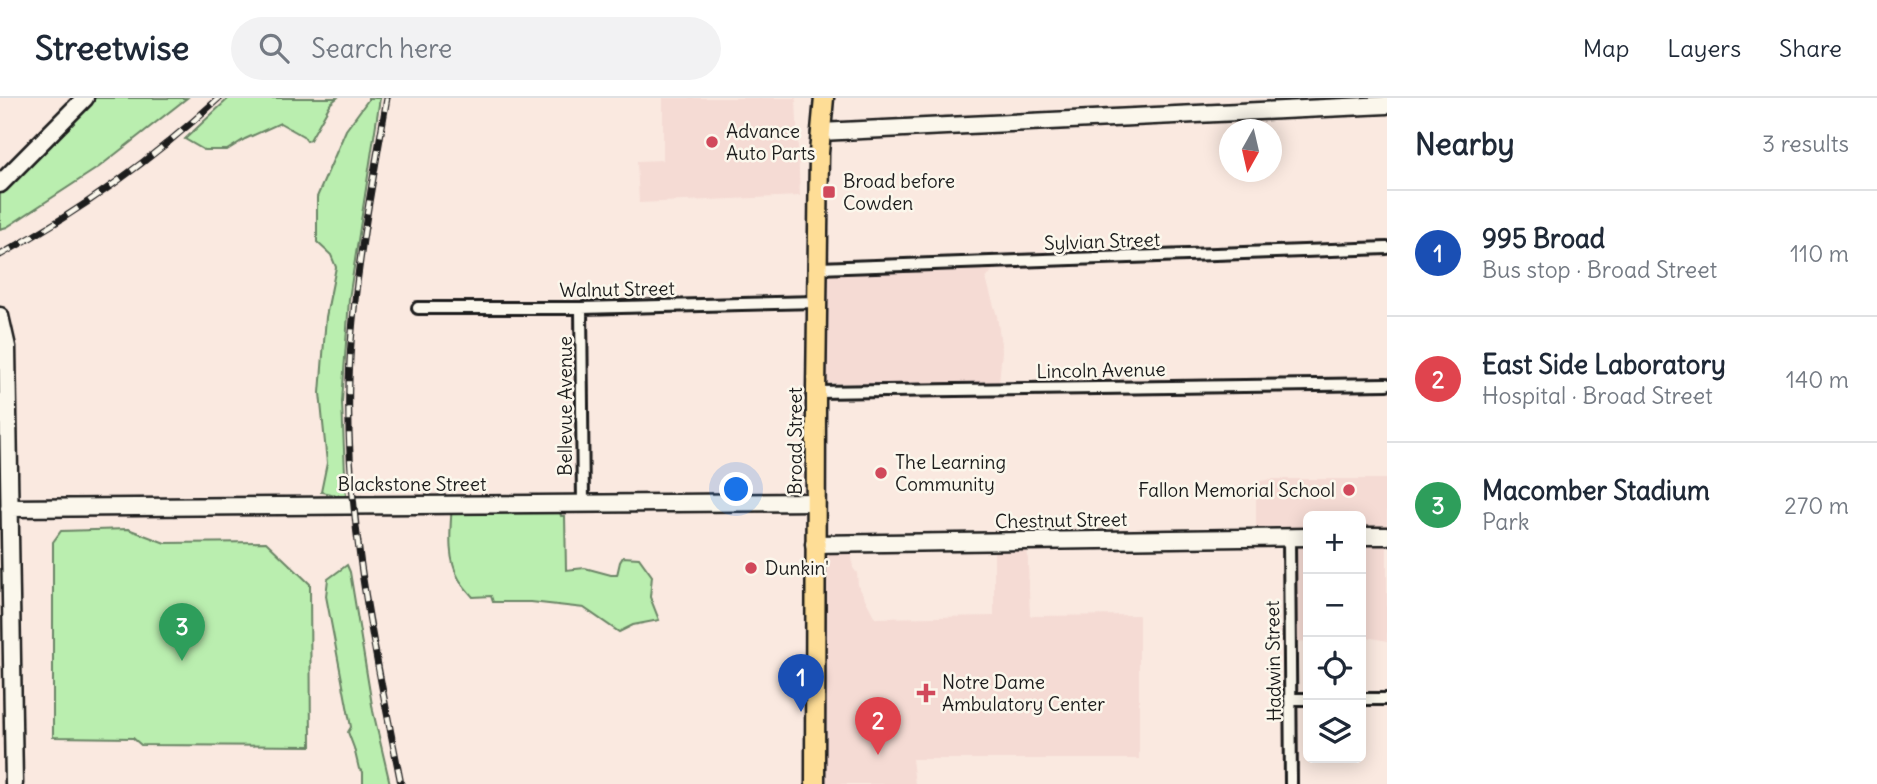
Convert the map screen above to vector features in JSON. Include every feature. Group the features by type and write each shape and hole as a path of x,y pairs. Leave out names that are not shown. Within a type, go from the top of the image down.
{"main road":[{"name":"Broad Street","path":"815,784 817,302 820,132 824,98"}],"street":[{"path":"0,184 85,98"},
{"path":"820,132 1387,105"},
{"name":"Sylvian Street","path":"818,268 1387,248"},
{"name":"Walnut Street","path":"418,308 581,308 817,302"},
{"name":"Bellevue Avenue","path":"581,308 583,503"},
{"path":"0,316 6,347 14,784"},
{"name":"Lincoln Avenue","path":"816,392 1387,384"},
{"name":"Blackstone Street","path":"9,508 816,502"},
{"path":"1366,537 1387,536"},
{"name":"Chestnut Street","path":"814,544 1303,537"},
{"name":"Hadwin Street","path":"1289,538 1291,784"},
{"path":"1290,699 1303,699"},
{"path":"1366,699 1387,699"}],"shaded area":[{"path":"663,98 796,98 800,196 639,203 637,161 663,160"},
{"path":"1002,257 986,279 997,316 1002,351 999,383 818,383 819,266"},
{"path":"1272,479 1387,479 1387,641 1366,638 1366,511 1303,511 1303,641 1293,642 1290,537 1256,531 1256,482"},
{"path":"1027,538 1030,616 1139,616 1139,759 912,759 915,784 813,784 816,541 851,541 853,568 857,573 858,585 875,618 994,616 994,539"}],"green space":[{"path":"80,98 187,98 99,167 0,229 0,178"},
{"path":"229,98 337,98 307,141 280,123 227,150 204,150 185,139"},
{"path":"368,98 380,98 349,299 342,402 346,497 321,492 327,463 320,393 326,317 336,267 331,255 317,242 317,197 346,130"},
{"path":"557,500 561,516 565,516 566,570 585,568 617,575 623,557 639,558 652,576 650,597 659,620 633,625 619,632 584,608 531,602 493,602 491,596 473,597 467,591 452,561 452,502"},
{"path":"128,529 165,543 266,542 310,584 311,746 141,745 133,738 53,737 53,542 61,531"},
{"path":"347,565 373,711 390,784 363,784 363,772 359,769 348,732 351,727 326,596 328,579"}],"railway":[{"path":"0,255 58,221 114,183 168,142 219,98"},
{"path":"387,98 354,310 349,432 364,584 401,784"}],"place":[{"name":"Advance Auto Parts","path":"712,142"},
{"name":"Broad before Cowden","path":"829,192"},
{"name":"The Learning Community","path":"881,473"},
{"name":"Fallon Memorial School","path":"1349,490"},
{"name":"Dunkin'","path":"751,568"},
{"name":"Macomber Stadium","path":"182,661"},
{"name":"Notre Dame Ambulatory Center","path":"926,693"},
{"name":"995 Broad","path":"801,712"},
{"name":"East Side Laboratory","path":"878,755"}]}
